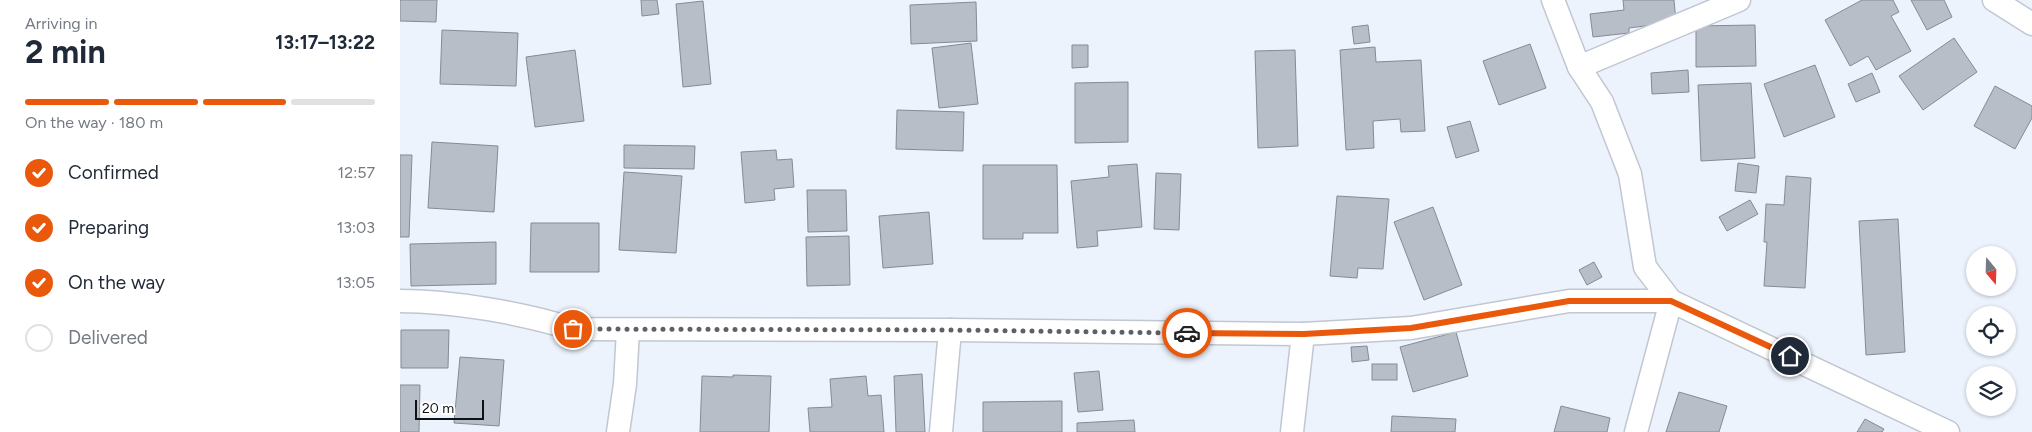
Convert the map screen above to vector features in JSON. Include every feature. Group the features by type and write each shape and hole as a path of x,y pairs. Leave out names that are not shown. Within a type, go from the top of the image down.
{"street":[{"path":"1553,0 1579,67 1602,102 1630,174 1645,267 1671,301"},
{"path":"1579,67 1739,0"},
{"path":"1994,0 2032,24"},
{"path":"400,302 424,301 478,309 546,320 573,329 950,330 1304,334 1411,328 1569,301 1671,301 1948,432"},
{"path":"1636,432 1671,301"},
{"path":"618,432 625,384 628,330"},
{"path":"941,432 950,330"},
{"path":"1292,432 1304,334"}],"building":[{"path":"400,0 437,0 436,22 400,21"},
{"path":"641,0 657,0 659,14 642,16"},
{"path":"1623,0 1674,0 1676,22 1629,28 1629,33 1593,37 1590,14 1624,10"},
{"path":"1862,0 1893,0 1899,12 1891,16 1911,51 1876,70 1868,56 1850,66 1825,20"},
{"path":"1911,0 1944,0 1952,17 1927,30"},
{"path":"703,1 711,84 683,87 676,4"},
{"path":"976,2 977,41 911,44 910,5"},
{"path":"1368,25 1370,42 1354,44 1352,27"},
{"path":"1755,25 1756,66 1696,67 1696,26"},
{"path":"442,30 518,33 516,86 440,84"},
{"path":"1954,38 1977,72 1923,110 1899,76"},
{"path":"971,43 978,104 939,108 932,48"},
{"path":"1530,44 1546,88 1499,105 1483,61"},
{"path":"1072,45 1088,45 1088,67 1072,68"},
{"path":"1375,47 1376,62 1421,60 1425,131 1401,132 1400,119 1373,121 1374,148 1346,150 1340,50"},
{"path":"575,50 584,121 535,127 526,57"},
{"path":"1295,50 1298,146 1258,148 1255,51"},
{"path":"1815,65 1835,117 1784,137 1764,84"},
{"path":"1688,70 1689,92 1652,94 1651,73"},
{"path":"1872,73 1880,92 1856,102 1848,84"},
{"path":"1128,82 1128,142 1075,143 1075,83"},
{"path":"1751,83 1755,158 1701,161 1698,85"},
{"path":"1995,86 2032,106 2032,118 2015,149 1974,126"},
{"path":"897,110 964,112 963,151 896,149"},
{"path":"1470,121 1479,151 1456,158 1447,127"},
{"path":"432,142 498,146 494,212 428,208"},
{"path":"624,145 695,146 694,169 624,168"},
{"path":"776,150 777,160 792,159 794,187 774,189 775,200 745,203 741,152"},
{"path":"400,155 412,155 409,237 400,237"},
{"path":"1738,163 1759,166 1756,193 1735,191"},
{"path":"1137,164 1142,227 1097,231 1098,246 1077,248 1071,181 1109,177 1108,166"},
{"path":"983,165 1057,165 1058,233 1023,233 1023,239 983,239"},
{"path":"624,172 682,176 676,253 619,250"},
{"path":"1156,173 1181,174 1179,230 1154,229"},
{"path":"1786,176 1811,178 1805,288 1764,286 1767,242 1764,242 1766,204 1784,205"},
{"path":"807,190 846,190 847,231 808,232"},
{"path":"1337,196 1389,199 1383,269 1358,268 1357,278 1330,276"},
{"path":"1750,200 1758,214 1727,231 1719,217"},
{"path":"1433,207 1462,285 1424,300 1394,222"},
{"path":"929,212 933,264 883,268 879,216"},
{"path":"1898,219 1905,352 1866,355 1859,221"},
{"path":"531,223 599,223 599,272 530,272"},
{"path":"849,236 850,285 807,286 806,237"},
{"path":"496,242 496,284 411,286 410,244"},
{"path":"1594,262 1602,277 1587,285 1579,270"},
{"path":"401,330 449,330 448,368 401,368"},
{"path":"1456,332 1468,376 1413,392 1400,347"},
{"path":"1367,346 1369,360 1352,362 1351,347"},
{"path":"460,357 504,360 499,426 454,423"},
{"path":"1372,364 1397,364 1397,380 1372,380"},
{"path":"1099,371 1103,410 1078,412 1074,373"},
{"path":"922,374 925,432 896,432 894,376"},
{"path":"733,375 771,376 769,432 700,432 702,376 733,377"},
{"path":"866,376 868,396 881,395 884,432 810,432 808,408 832,407 830,379"},
{"path":"400,385 420,385 419,432 400,432"},
{"path":"1679,392 1727,406 1719,432 1666,432"},
{"path":"1062,401 1062,432 983,432 983,402"},
{"path":"1561,406 1610,418 1607,432 1554,432"},
{"path":"1392,416 1456,419 1455,432 1391,432"},
{"path":"1865,419 1884,429 1882,432 1857,432"},
{"path":"1134,420 1135,432 1077,432 1077,423"}],"way so far":[{"path":"573,329 1187,333"}],"route":[{"path":"1187,333 1304,334 1411,328 1569,301 1671,301 1790,356"}]}
